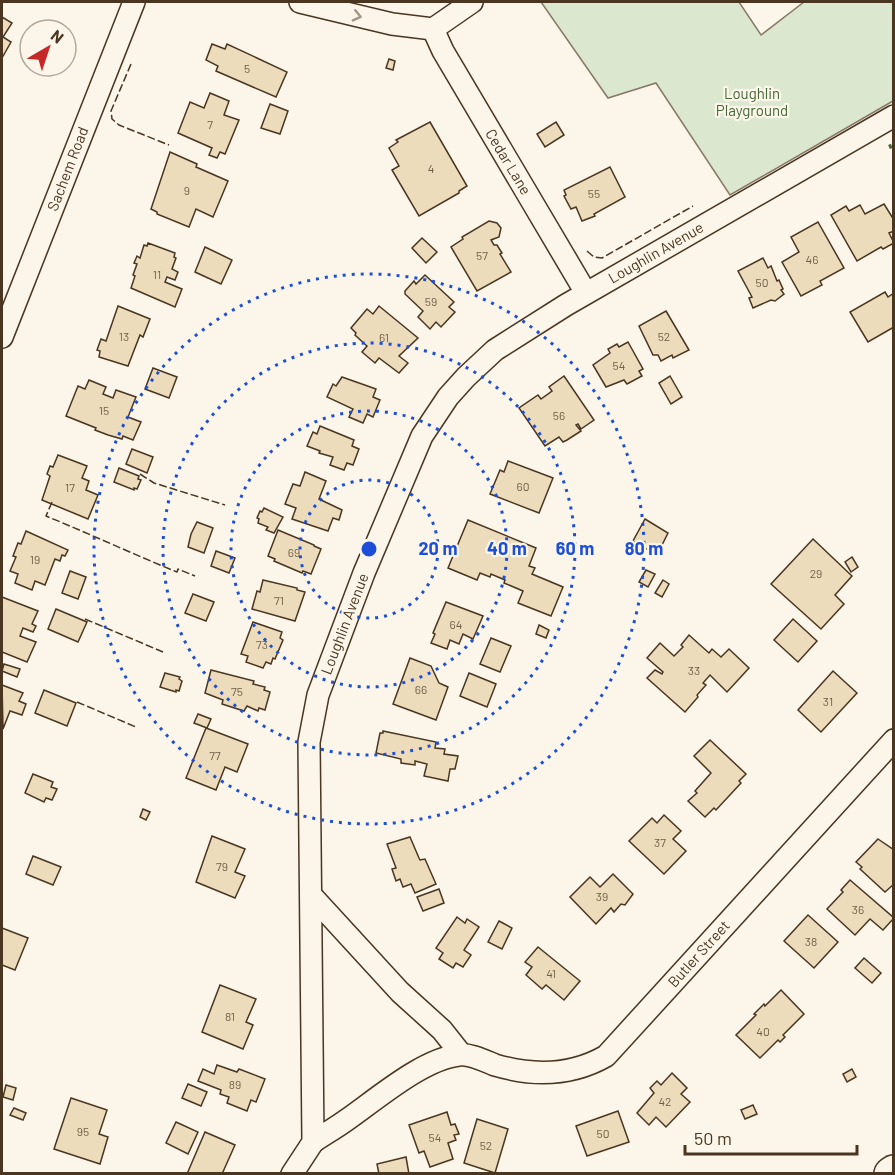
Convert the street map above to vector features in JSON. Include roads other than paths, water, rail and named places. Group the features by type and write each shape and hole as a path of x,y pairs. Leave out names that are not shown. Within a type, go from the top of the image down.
{"street":[{"name":"Sachem Road","path":"2,337 134,2"},
{"path":"300,2 392,24 433,29 472,2"},
{"name":"Cedar Lane","path":"433,29 443,51 586,293"},
{"name":"Loughlin Avenue","path":"314,1142 309,742 318,695 364,573 422,436 448,397 495,351 586,293 894,116"},
{"name":"Butler Street","path":"461,1054 508,1069 530,1073 573,1070 590,1065 606,1056 894,741"},
{"path":"292,1173 314,1142 395,1084 434,1063 461,1054 442,1030 400,992 311,896"}],"park label":[{"name":"Loughlin Playground","path":"752,102"}]}
